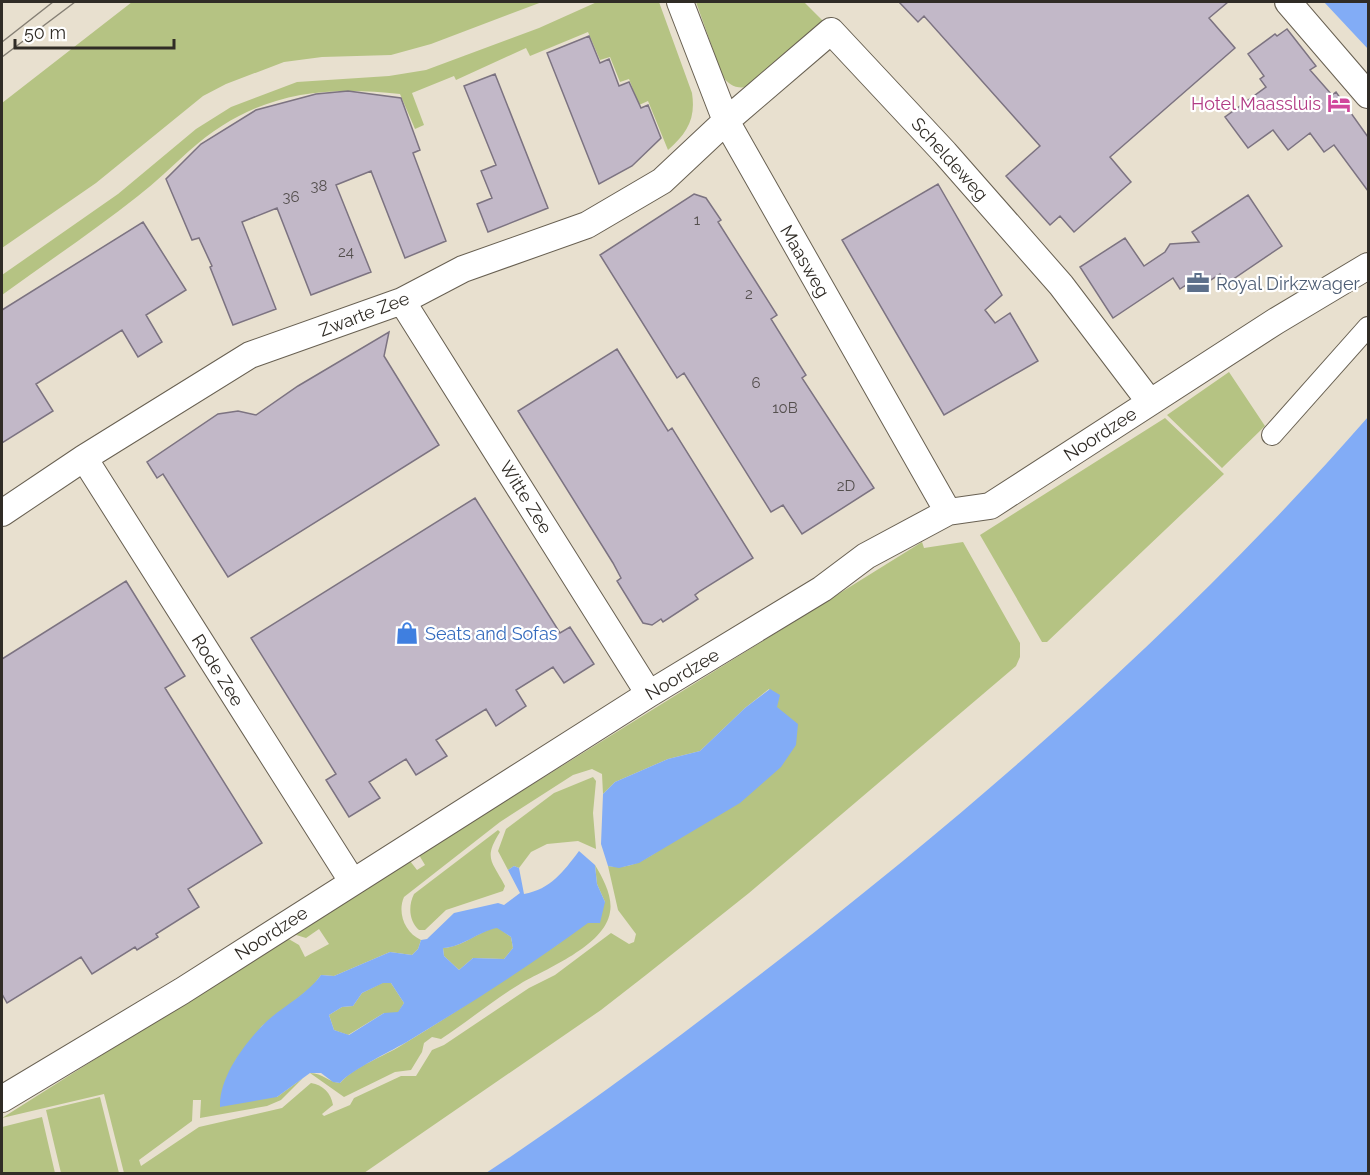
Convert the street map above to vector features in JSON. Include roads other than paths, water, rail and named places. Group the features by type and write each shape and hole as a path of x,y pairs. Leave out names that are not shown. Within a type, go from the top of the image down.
{"street":[{"name":"Maasweg","path":"680,2 726,121 948,512"},
{"path":"1288,2 1368,94"},
{"name":"Scheldeweg","path":"726,121 831,31 945,153 1061,285 1149,401"},
{"name":"Zwarte Zee","path":"2,513 84,458 249,355 402,301 463,269 587,225 662,182 726,121"},
{"name":"Noordzee","path":"2,1099 182,991 649,694 822,589 866,556 948,512 990,506 1149,401 1368,266"},
{"name":"Witte Zee","path":"402,301 649,694"},
{"path":"1272,435 1368,327"},
{"name":"Rode Zee","path":"84,458 352,881"}],"water":[{"path":"1324,2 1368,2 1368,49"},
{"path":"1368,417 1368,1173 486,1173 600,1095 748,984 862,894 1014,767 1089,700 1232,563"},
{"path":"770,689 780,695 777,707 798,724 796,745 781,767 740,803 639,863 619,868 608,866 601,844 603,794 615,782 668,759 700,751 745,708"},
{"path":"579,851 595,865 597,884 605,902 600,923 588,923 545,954 410,1040 363,1066 340,1083 333,1082 321,1073 310,1073 277,1097 220,1107 223,1085 247,1043 269,1019 308,990 321,975 334,976 390,952 412,955 418,949 421,940 427,939 454,913 498,903 504,905 520,893 508,870 514,866 519,868 524,894 533,892 549,884 562,873","holes":["497,928 511,937 513,948 504,959 473,958 459,970 444,956 443,948 457,945","383,983 391,983 404,1003 398,1012 384,1013 349,1035 334,1030 329,1015 342,1007 353,1006 362,993"]}],"tram line":[{"path":"2,42 53,2"},
{"path":"2,57 75,2"}],"place":[{"name":"Hotel Maassluis","path":"1339,103"},
{"name":"Royal Dirkzwager","path":"1198,283"},
{"name":"Seats and Sofas","path":"407,633"}]}
